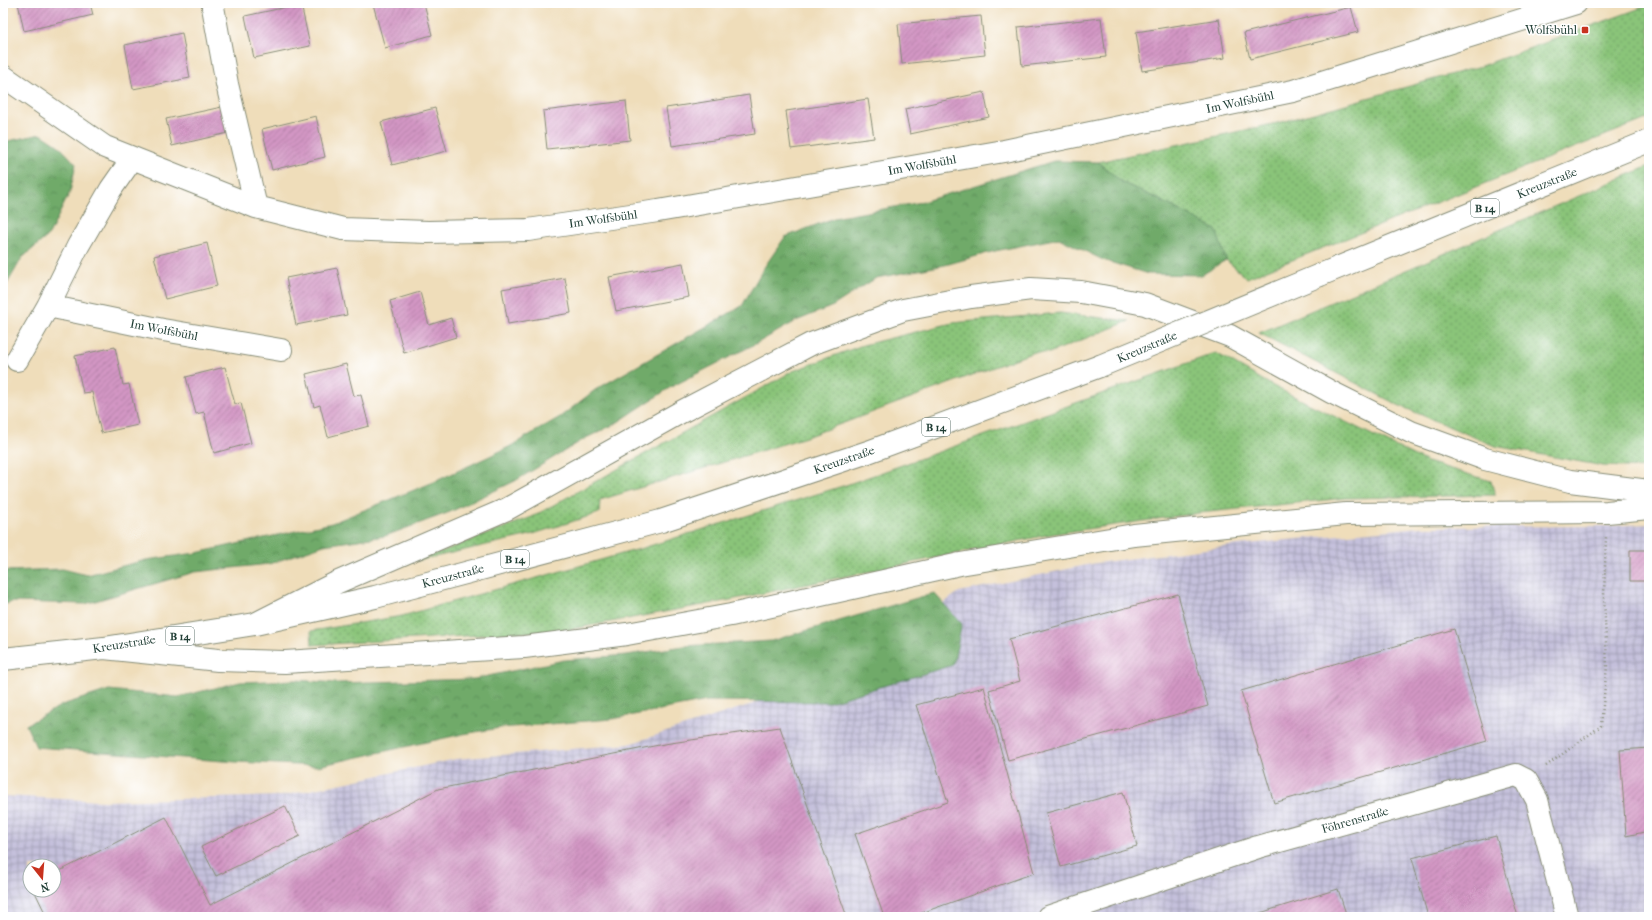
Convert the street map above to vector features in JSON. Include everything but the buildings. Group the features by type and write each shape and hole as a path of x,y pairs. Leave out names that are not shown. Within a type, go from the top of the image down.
{"main road":[{"name":"Im Wolfsbühl","path":"3,77 105,147 132,159 256,206 343,229 428,232 528,230 658,211 1004,151 1293,91 1576,3"},
{"path":"213,7 227,84 256,206"},
{"name":"Kreuzstraße","path":"3,659 104,648 255,624 375,597 661,521 868,452 1100,366 1649,141"},
{"path":"17,360 48,306 78,246 111,188 132,159"},
{"path":"255,624 336,583 507,509 688,409 811,344 904,310 971,297 1031,289 1081,292 1145,304 1230,336 1331,392 1411,432 1486,459 1570,481 1649,491"},
{"name":"Im Wolfsbühl","path":"48,306 163,330 281,350"},
{"path":"104,648 218,660 285,662 524,647 627,634 731,615 960,564 1134,535 1346,514 1607,512 1649,508"},
{"name":"Föhrenstraße","path":"1048,917 1258,847 1516,775 1526,780"},
{"path":"1526,780 1537,800 1567,917"}],"path":[{"path":"1526,780 1601,726 1607,666 1604,596 1607,512"}],"shaded area":[{"path":"1649,524 1649,917 3,917 3,796 104,801 282,796 456,759 629,744 771,698 872,654 959,592 1096,563 1237,545 1420,527 1605,526"}],"green space":[{"path":"1649,5 1649,118 1247,278 1226,260 1216,230 1158,199 1123,183 1098,162 1282,122 1481,66"},
{"path":"41,134 59,146 76,164 70,192 49,235 22,258 3,291 3,142"},
{"path":"1054,161 1098,162 1123,183 1158,199 1216,230 1226,260 1202,275 1148,274 1103,260 1059,238 995,251 945,265 876,278 833,306 796,321 759,342 671,387 615,424 586,438 515,481 450,512 385,536 324,545 269,564 195,572 85,604 12,602 3,605 3,571 63,569 87,575 146,560 196,553 332,523 434,482 509,447 560,417 595,390 742,306 763,269 785,237 834,218 922,202"},
{"path":"1649,166 1649,468 1603,466 1495,446 1398,405 1259,333"},
{"path":"1060,313 1129,321 1049,353 1034,352 806,437 600,500 599,513 530,535 417,561 532,517 793,371 863,345 952,323"},
{"path":"1216,353 1273,386 1427,462 1491,481 1495,495 1345,498 1199,513 1052,534 730,600 566,630 312,645 311,631 402,616 643,548 846,485"},
{"path":"934,593 962,624 953,665 830,702 707,701 612,719 500,728 463,734 318,766 236,762 36,747 26,725 62,705 109,690 178,697 240,682 296,680 337,683 474,679 564,660 627,655 684,646 771,641"}],"place":[{"name":"Wolfsbühl","path":"1585,30"}]}
